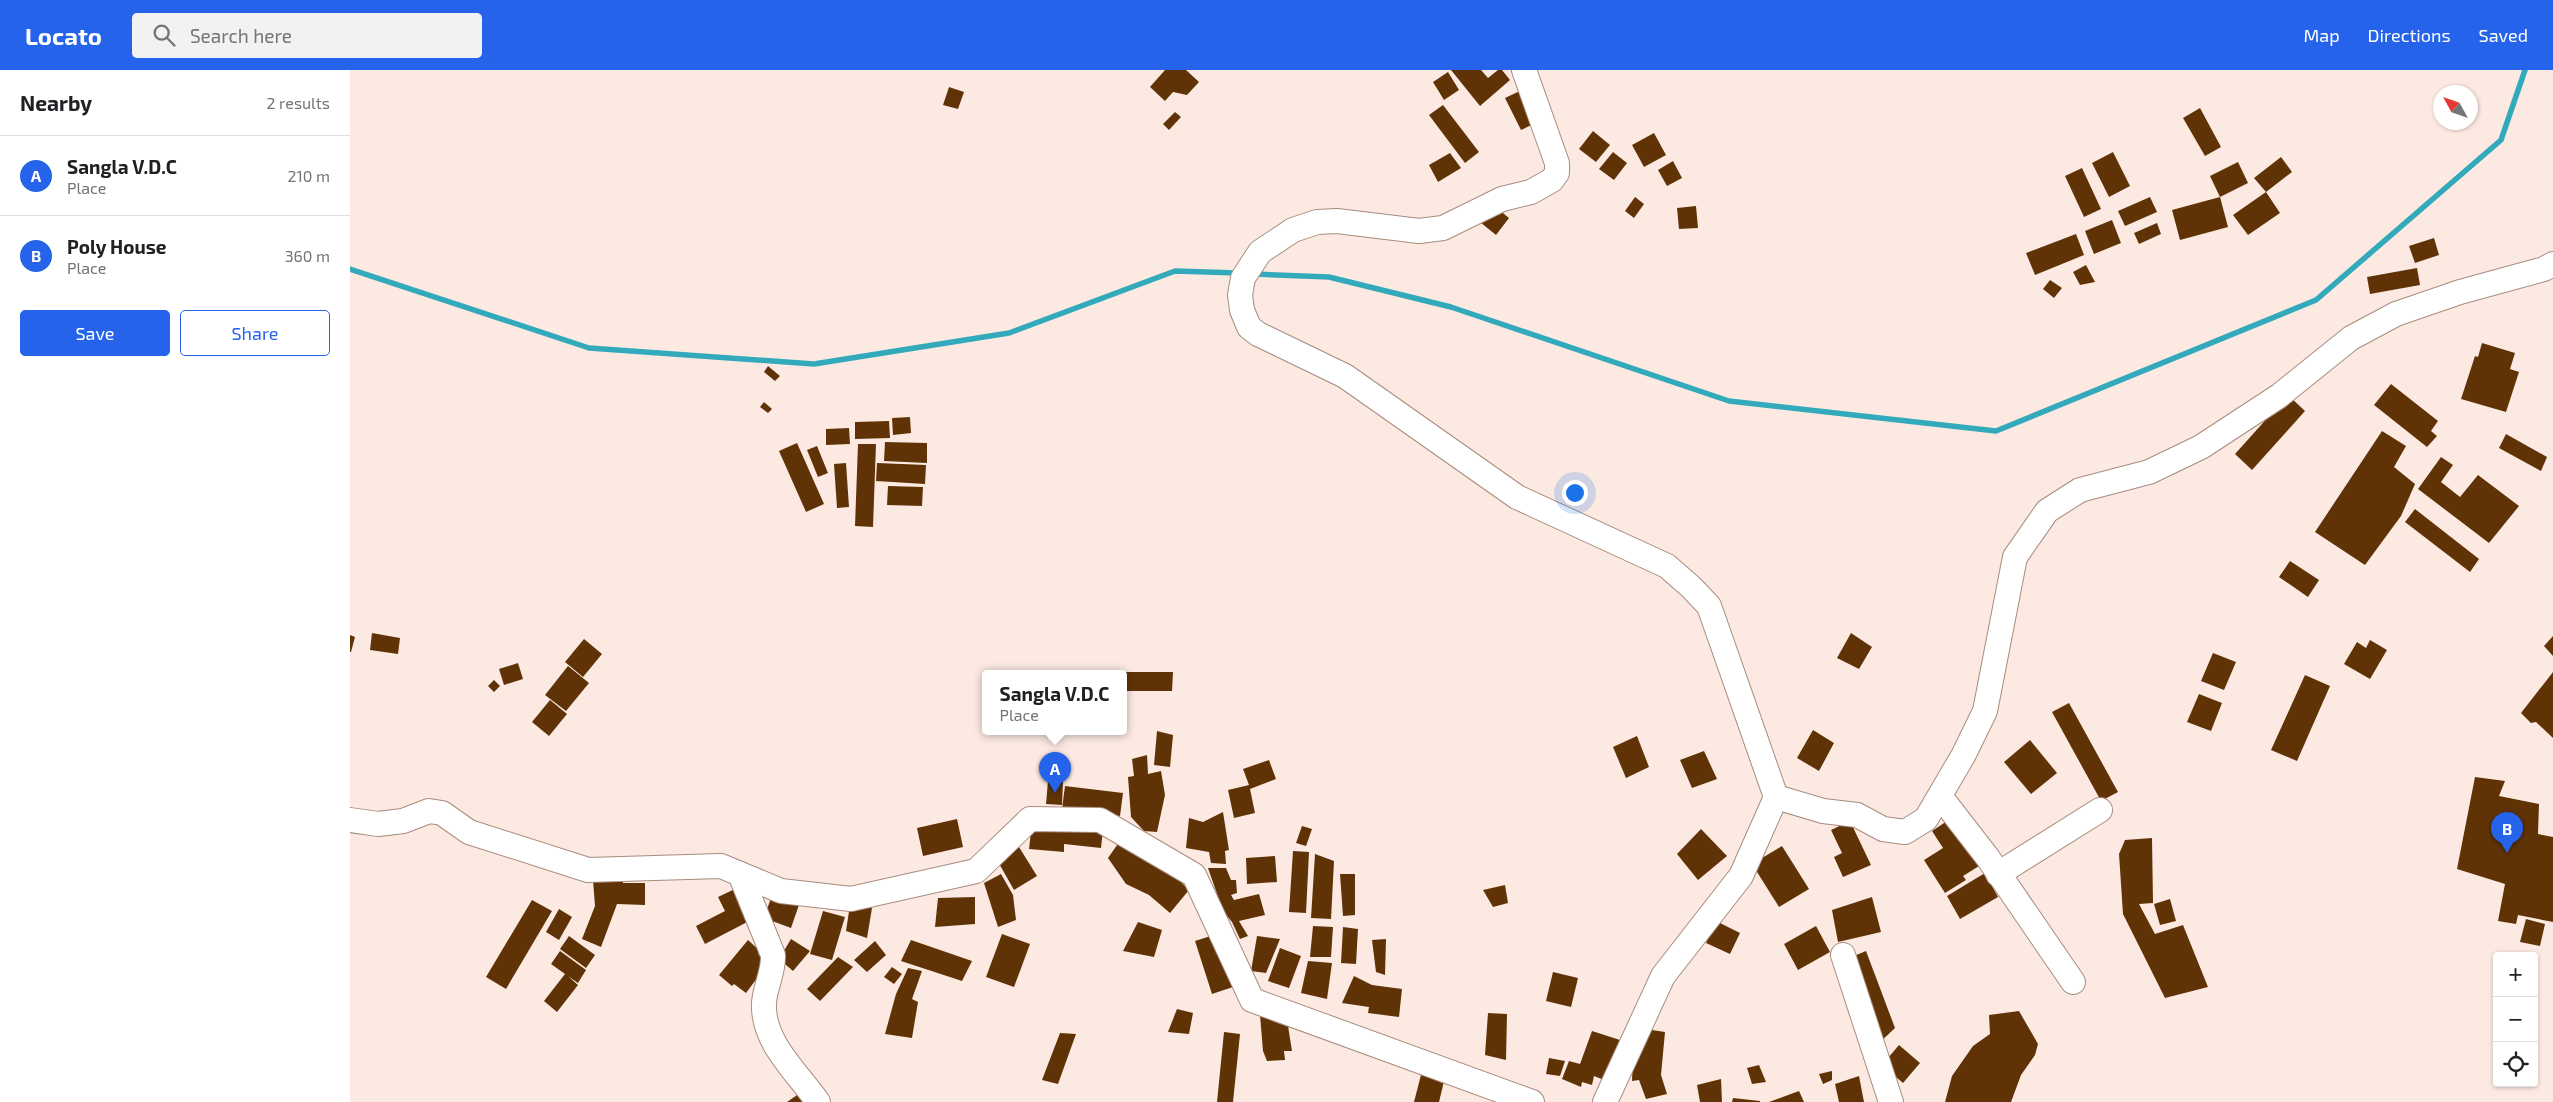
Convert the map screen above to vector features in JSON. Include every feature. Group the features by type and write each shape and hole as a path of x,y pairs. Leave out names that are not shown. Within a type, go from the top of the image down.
{"street":[{"path":"1524,70 1557,163 1557,173 1552,180 1531,192 1502,199 1443,228 1419,231 1337,221 1317,222 1293,230 1260,252 1250,264 1243,278 1240,295 1242,310 1249,327 1258,334 1345,376 1517,497 1627,548 1649,556 1667,566 1709,606 1776,797 1741,876 1663,976 1605,1102"},
{"path":"1776,797 1823,811 1857,815 1883,829 1906,832 1926,819 1964,756 1985,711 2014,557 2047,511 2080,490 2150,472 2200,447 2279,396 2351,338 2396,314 2460,292 2544,269 2553,264"},
{"path":"1940,796 1998,874 2073,982"},
{"path":"1998,874 2100,810"},
{"path":"350,820 378,824 403,821 429,811 442,814 469,832 588,870 721,866 781,891 851,899 976,872 1030,819 1100,820 1194,875 1252,1000 1532,1102"},
{"path":"740,874 773,954 773,965 764,1001 764,1018 769,1033 818,1102"},
{"path":"1843,955 1890,1102"}],"building":[{"path":"1165,70 1186,70 1199,82 1187,95 1173,92 1165,101 1150,87"},
{"path":"1451,70 1481,70 1488,78 1498,70 1502,70 1510,80 1480,106"},
{"path":"1448,72 1459,90 1444,100 1433,82"},
{"path":"949,87 964,92 958,109 943,105"},
{"path":"1522,90 1538,122 1521,130 1505,98"},
{"path":"1443,105 1479,152 1465,163 1429,115"},
{"path":"2200,108 2221,147 2205,156 2183,118"},
{"path":"1175,112 1181,117 1169,130 1163,124"},
{"path":"1593,131 1610,145 1596,162 1579,149"},
{"path":"1654,133 1666,155 1644,167 1632,145"},
{"path":"1613,152 1627,163 1614,180 1599,169"},
{"path":"2113,152 2130,186 2109,197 2092,163"},
{"path":"1450,153 1461,168 1438,182 1429,165"},
{"path":"2281,157 2292,172 2266,192 2254,178"},
{"path":"1673,161 1682,178 1667,186 1658,170"},
{"path":"2238,162 2248,183 2220,197 2210,176"},
{"path":"2082,168 2101,209 2084,217 2065,176"},
{"path":"2266,192 2280,213 2248,235 2233,215"},
{"path":"1635,197 1644,204 1634,218 1625,211"},
{"path":"2150,197 2157,212 2125,226 2118,211"},
{"path":"2220,197 2228,227 2180,240 2172,210"},
{"path":"1493,205 1509,218 1496,235 1480,222"},
{"path":"1696,206 1698,228 1679,229 1677,208"},
{"path":"2112,220 2121,243 2094,254 2085,231"},
{"path":"2157,223 2161,234 2139,244 2134,233"},
{"path":"2076,234 2084,255 2035,275 2026,253"},
{"path":"2434,238 2439,255 2415,263 2409,246"},
{"path":"2086,265 2095,282 2080,285 2073,272"},
{"path":"2417,268 2420,285 2370,294 2367,277"},
{"path":"2050,280 2062,288 2054,298 2043,289"},
{"path":"2482,343 2515,353 2510,369 2519,372 2506,412 2461,399 2475,356 2478,357"},
{"path":"768,366 780,376 775,381 764,372"},
{"path":"2391,384 2438,421 2431,431 2437,436 2427,447 2374,405"},
{"path":"2288,395 2305,411 2252,470 2235,454"},
{"path":"764,402 772,409 768,413 760,407"},
{"path":"910,417 911,433 893,435 892,418"},
{"path":"889,421 890,438 855,439 855,422"},
{"path":"849,428 850,444 826,445 826,429"},
{"path":"2382,431 2406,446 2394,467 2415,484 2401,516 2365,565 2315,532"},
{"path":"2506,434 2547,457 2541,471 2499,448"},
{"path":"885,442 927,443 927,463 884,461"},
{"path":"797,443 824,504 806,512 779,451"},
{"path":"858,444 876,444 873,527 855,526"},
{"path":"817,446 828,473 818,477 807,450"},
{"path":"2441,457 2453,465 2441,482 2460,497 2478,475 2519,506 2489,543 2418,489"},
{"path":"846,463 849,507 837,508 834,464"},
{"path":"877,463 926,465 925,484 876,481"},
{"path":"888,486 923,487 922,506 887,505"},
{"path":"2415,509 2479,559 2470,572 2405,522"},
{"path":"2290,561 2319,580 2308,597 2279,577"},
{"path":"372,633 400,638 398,654 370,650"},
{"path":"1851,633 1872,647 1859,669 1837,658"},
{"path":"350,635 355,637 351,652 350,652"},
{"path":"2553,636 2553,656 2544,646"},
{"path":"584,639 602,654 583,677 565,662"},
{"path":"2370,640 2387,650 2370,679 2344,664 2357,642 2366,648"},
{"path":"2213,653 2236,662 2224,690 2201,681"},
{"path":"518,663 523,679 504,685 499,669"},
{"path":"568,666 589,683 566,711 545,695"},
{"path":"1127,672 1173,672 1172,691 1127,691"},
{"path":"2553,672 2553,738 2536,722 2531,723 2521,713"},
{"path":"2305,675 2330,686 2297,761 2271,750"},
{"path":"494,680 500,686 494,692 488,686"},
{"path":"2199,694 2222,703 2211,731 2187,722"},
{"path":"550,700 567,714 549,736 532,722"},
{"path":"2069,703 2118,792 2101,801 2052,712"},
{"path":"1813,730 1834,743 1819,771 1797,758"},
{"path":"1157,731 1173,735 1170,767 1154,765"},
{"path":"1637,736 1649,767 1626,778 1613,747"},
{"path":"2030,740 2057,773 2031,794 2004,762"},
{"path":"1704,751 1717,779 1692,788 1680,760"},
{"path":"1147,755 1148,774 1161,771 1165,795 1157,832 1144,831 1131,817 1128,777 1134,776 1132,759"},
{"path":"1269,760 1276,779 1250,789 1255,813 1234,818 1228,790 1249,785 1243,769"},
{"path":"2475,777 2505,781 2499,796 2539,804 2538,834 2553,837 2553,922 2518,915 2516,924 2498,921 2505,884 2457,869"},
{"path":"1048,781 1063,782 1062,805 1046,804"},
{"path":"1065,786 1123,793 1120,816 1062,809"},
{"path":"1223,812 1229,850 1225,851 1226,864 1211,863 1209,852 1186,848 1189,818 1203,822"},
{"path":"957,819 963,847 923,856 917,828"},
{"path":"1950,819 1979,866 1963,876 1966,880 1945,893 1924,860 1943,848 1932,831"},
{"path":"1850,821 1871,865 1843,877 1834,857 1842,853 1831,830"},
{"path":"1032,822 1103,829 1101,848 1064,844 1064,852 1029,849"},
{"path":"1302,826 1312,829 1306,846 1296,843"},
{"path":"1701,829 1727,856 1698,880 1677,854"},
{"path":"1122,838 1170,871 1189,890 1170,913 1149,895 1126,884 1108,858"},
{"path":"2152,838 2153,903 2139,904 2155,934 2183,925 2208,987 2165,998 2123,914 2119,854 2125,840"},
{"path":"1782,846 1809,889 1779,907 1752,864"},
{"path":"1019,847 1037,876 1014,890 997,860"},
{"path":"1293,851 1309,852 1306,913 1289,912"},
{"path":"1315,854 1334,861 1331,919 1311,918"},
{"path":"1275,856 1277,882 1247,884 1246,858"},
{"path":"1208,868 1226,868 1231,880 1236,880 1237,893 1231,895 1234,900 1259,894 1265,915 1239,921 1248,936 1240,939 1232,922 1223,911"},
{"path":"1985,873 1998,897 1960,919 1947,896"},
{"path":"1001,874 1013,895 1016,920 998,927 984,883"},
{"path":"1340,874 1355,874 1355,915 1343,916"},
{"path":"622,878 623,883 645,883 645,905 617,904 601,947 582,939 595,906 593,880"},
{"path":"1505,885 1508,903 1493,907 1483,890"},
{"path":"737,888 753,919 705,944 696,926 725,911 718,897"},
{"path":"975,897 975,924 935,927 938,898"},
{"path":"1872,897 1881,932 1838,942 1832,910"},
{"path":"771,898 801,899 791,928 764,918"},
{"path":"2170,899 2176,921 2160,925 2154,904"},
{"path":"532,900 552,911 506,989 486,977"},
{"path":"850,905 872,908 867,938 846,931"},
{"path":"559,909 572,917 559,940 546,932"},
{"path":"823,911 845,917 832,960 810,954"},
{"path":"2526,919 2545,924 2540,946 2520,942"},
{"path":"1716,921 1740,933 1730,954 1706,943"},
{"path":"1138,922 1162,930 1154,957 1123,951"},
{"path":"1313,926 1333,927 1331,957 1310,957"},
{"path":"1816,926 1830,952 1798,970 1784,944"},
{"path":"1343,927 1358,929 1356,964 1341,963"},
{"path":"1002,934 1030,944 1014,987 986,977"},
{"path":"1217,934 1233,987 1212,994 1195,941"},
{"path":"569,936 595,955 586,968 560,949"},
{"path":"1257,936 1280,939 1266,973 1251,971"},
{"path":"791,939 810,951 793,971 779,959"},
{"path":"1386,939 1385,975 1376,972 1372,940"},
{"path":"748,940 760,951 758,954 769,962 746,993 734,984 732,986 719,975"},
{"path":"911,940 972,961 962,981 901,961"},
{"path":"875,941 886,955 867,972 854,960"},
{"path":"1280,948 1301,956 1289,988 1268,981"},
{"path":"560,951 586,970 578,983 568,976 578,985 557,1012 544,1001 565,974 551,964"},
{"path":"1866,951 1895,1028 1878,1044 1849,958"},
{"path":"838,957 853,967 820,1001 807,989"},
{"path":"1308,961 1332,963 1327,999 1301,993"},
{"path":"892,967 902,974 894,984 884,977"},
{"path":"908,968 922,971 912,999 918,1002 912,1038 885,1034 896,994"},
{"path":"1553,972 1578,978 1571,1007 1546,1001"},
{"path":"1354,976 1372,985 1402,989 1399,1017 1368,1013 1369,1007 1342,1003"},
{"path":"1177,1009 1193,1013 1189,1034 1168,1032"},
{"path":"2019,1011 2038,1044 2035,1055 2021,1075 2011,1102 1945,1102 1952,1076 1973,1046 1990,1034 1989,1015"},
{"path":"1286,1013 1292,1051 1284,1051 1285,1060 1267,1061 1263,1051 1260,1015"},
{"path":"1488,1013 1507,1014 1506,1060 1485,1055"},
{"path":"1639,1028 1665,1032 1661,1075 1667,1094 1646,1099 1639,1080 1632,1081 1633,1051"},
{"path":"1592,1031 1620,1040 1604,1080 1594,1076 1592,1085 1582,1082 1581,1087 1562,1079 1569,1061 1580,1064"},
{"path":"1224,1032 1240,1034 1233,1102 1217,1102"},
{"path":"1060,1033 1076,1034 1058,1084 1042,1080"},
{"path":"1899,1045 1920,1063 1903,1083 1882,1065"},
{"path":"1549,1058 1565,1061 1560,1076 1546,1074"},
{"path":"1759,1065 1766,1082 1752,1084 1747,1068"},
{"path":"1422,1071 1445,1077 1439,1102 1414,1102"},
{"path":"1832,1071 1832,1080 1823,1084 1819,1074"},
{"path":"1859,1076 1864,1102 1839,1102 1835,1084"},
{"path":"1721,1079 1722,1102 1700,1102 1697,1085"},
{"path":"1799,1091 1804,1102 1769,1102"},
{"path":"800,1093 807,1102 787,1102"},
{"path":"1733,1098 1760,1101 1760,1102 1732,1102"}],"waterway":[{"path":"1253,274 1329,277 1451,307 1729,401 1996,431 2316,300 2501,140 2525,70"},
{"path":"350,269 589,348 814,364 1009,333 1175,271 1238,273"}],"place":[{"name":"Sangla V.D.C","path":"1055,793"},
{"name":"Poly House","path":"2507,853"}]}
